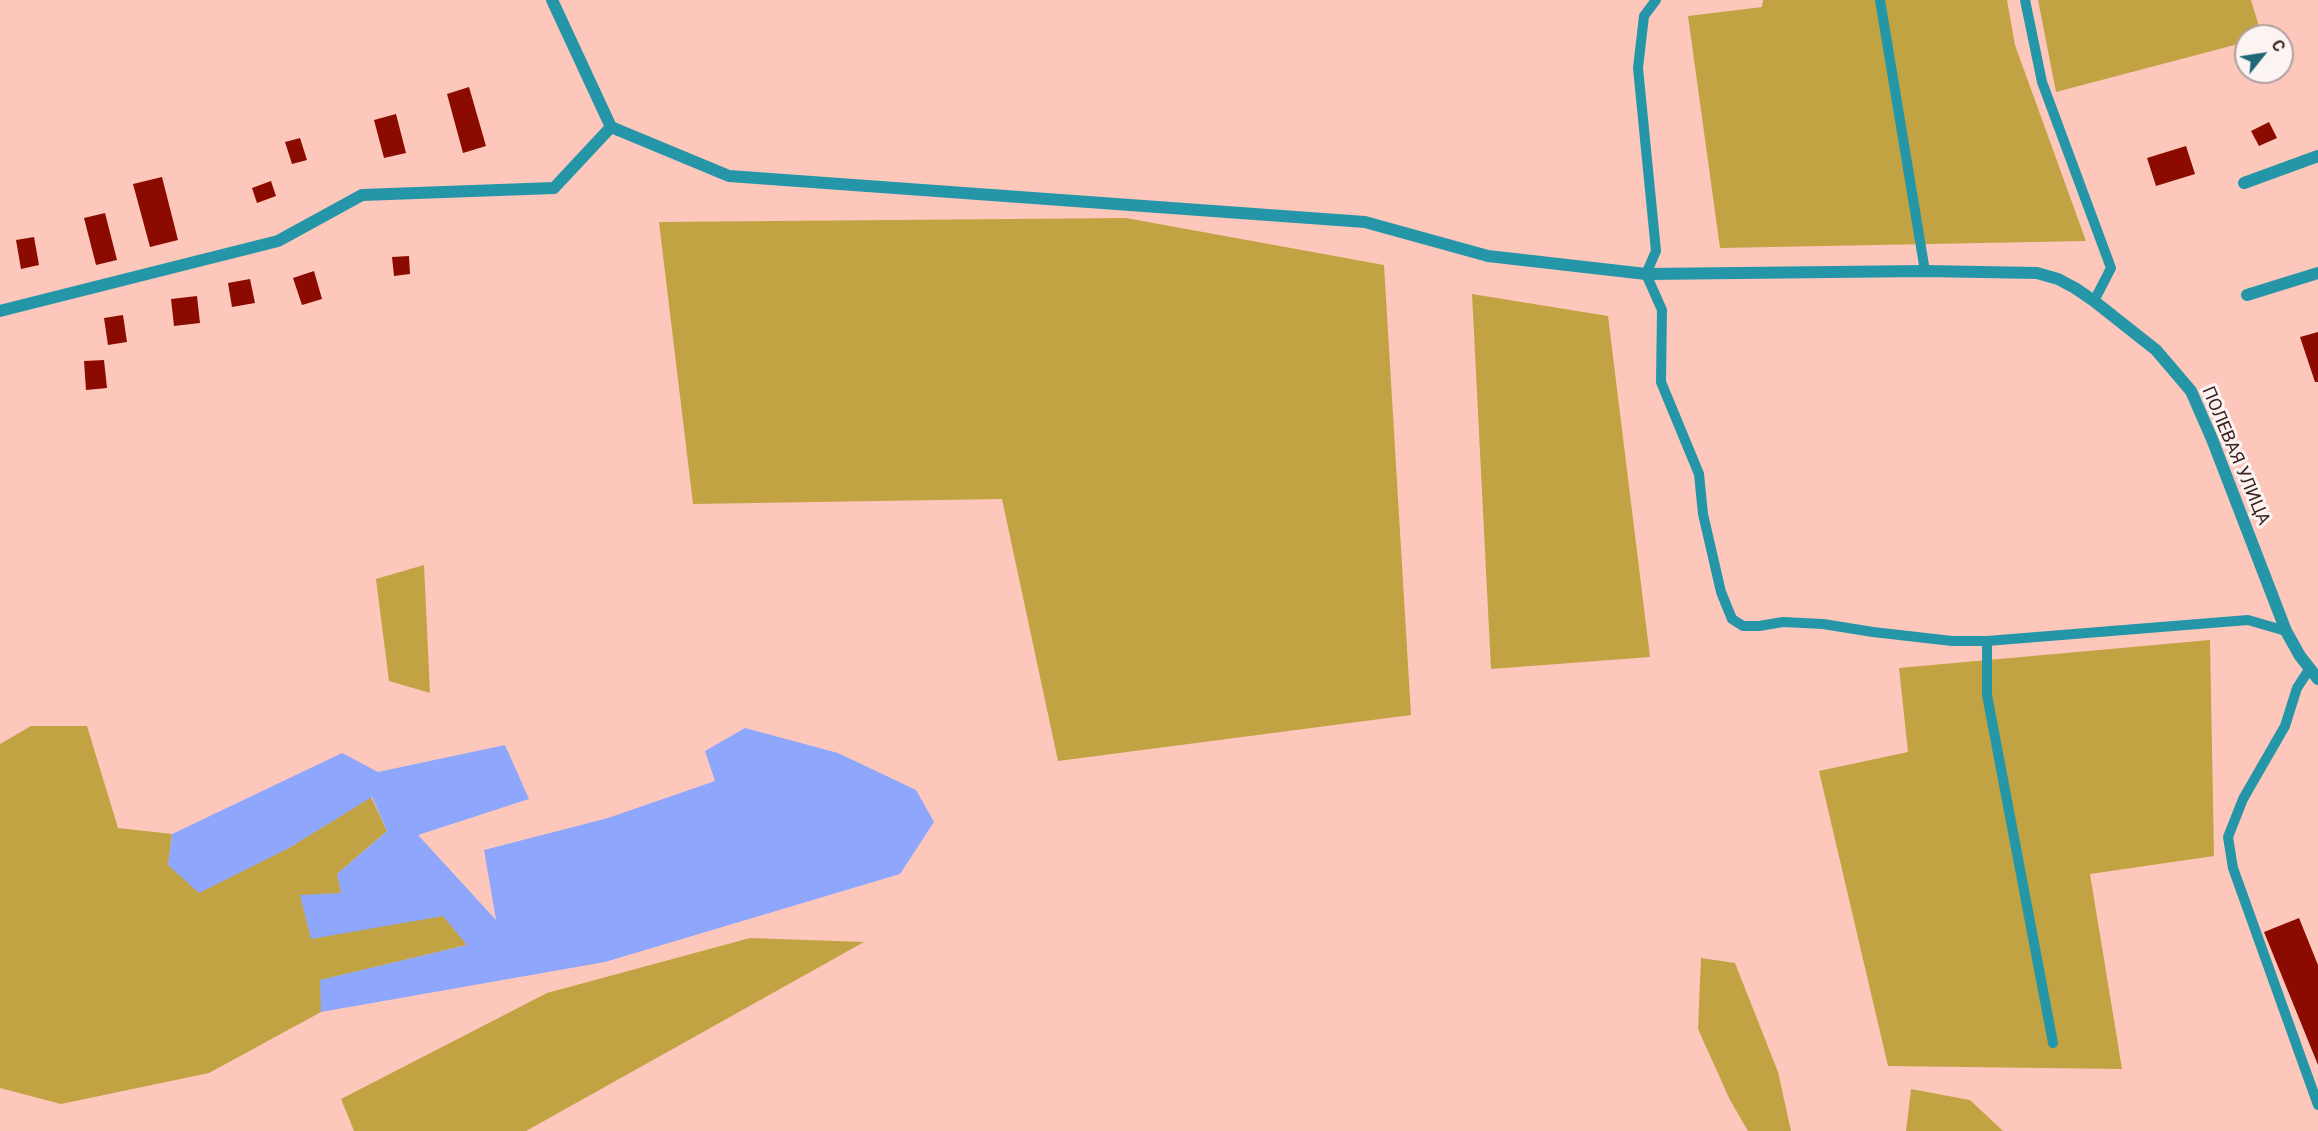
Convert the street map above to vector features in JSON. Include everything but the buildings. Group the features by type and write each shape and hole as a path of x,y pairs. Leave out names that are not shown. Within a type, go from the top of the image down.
{"street":[{"path":"0,311 278,241 362,195 554,188 611,126 552,0"},
{"name":"ПОЛЕВАЯ УЛИЦА","path":"611,126 729,176 1365,222 1488,256 1646,274 1985,271 2037,273 2058,279 2075,288 2156,350 2191,391 2212,439 2286,632 2318,679"},
{"path":"2244,183 2318,156"},
{"path":"2247,295 2318,273"}],"lane":[{"path":"1656,0 1644,16 1638,68 1656,251 1646,274 1662,310 1661,382 1699,474 1703,514 1721,592 1732,619 1743,626 1783,622 1823,624 1873,632 1987,641 2210,621 2248,620 2268,624 2286,632"},
{"path":"1880,0 1924,271"},
{"path":"2025,0 2042,82 2111,268 2094,302"},
{"path":"1987,641 1987,695 2053,1043"},
{"path":"2310,668 2297,688 2284,726 2243,799 2228,837 2233,868 2318,1105"}],"shaded area":[{"path":"1763,0 2007,0 2015,45 2086,241 1720,248 1688,16 1762,7"},
{"path":"2038,0 2251,0 2258,24 2234,24 2234,45 2056,92"},
{"path":"1126,218 1384,265 1411,715 1058,761 1002,499 693,504 659,222"},
{"path":"1472,294 1608,316 1650,657 1491,669"},
{"path":"424,565 430,693 389,681 376,579"},
{"path":"2210,640 2214,856 2090,874 2122,1069 1888,1066 1819,771 1908,752 1899,668"},
{"path":"31,726 87,726 118,828 172,834 168,865 287,849 371,797 387,831 337,874 444,916 467,945 321,980 321,1012 209,1073 61,1104 0,1088 0,744"},
{"path":"750,938 864,942 526,1131 354,1131 341,1099 547,993"},
{"path":"1701,958 1735,963 1778,1072 1791,1131 1748,1131 1730,1100 1698,1029"},
{"path":"1911,1089 1970,1100 2003,1131 1906,1131"}],"water":[{"path":"745,728 838,753 916,790 934,822 900,874 605,962 321,1012 320,980 467,945 443,916 311,939 300,895 341,893 337,874 387,831 372,797 287,849 199,893 168,865 172,834 342,753 378,772 505,745 529,799 418,835 496,920 484,850 608,818 715,781 705,751"}]}
